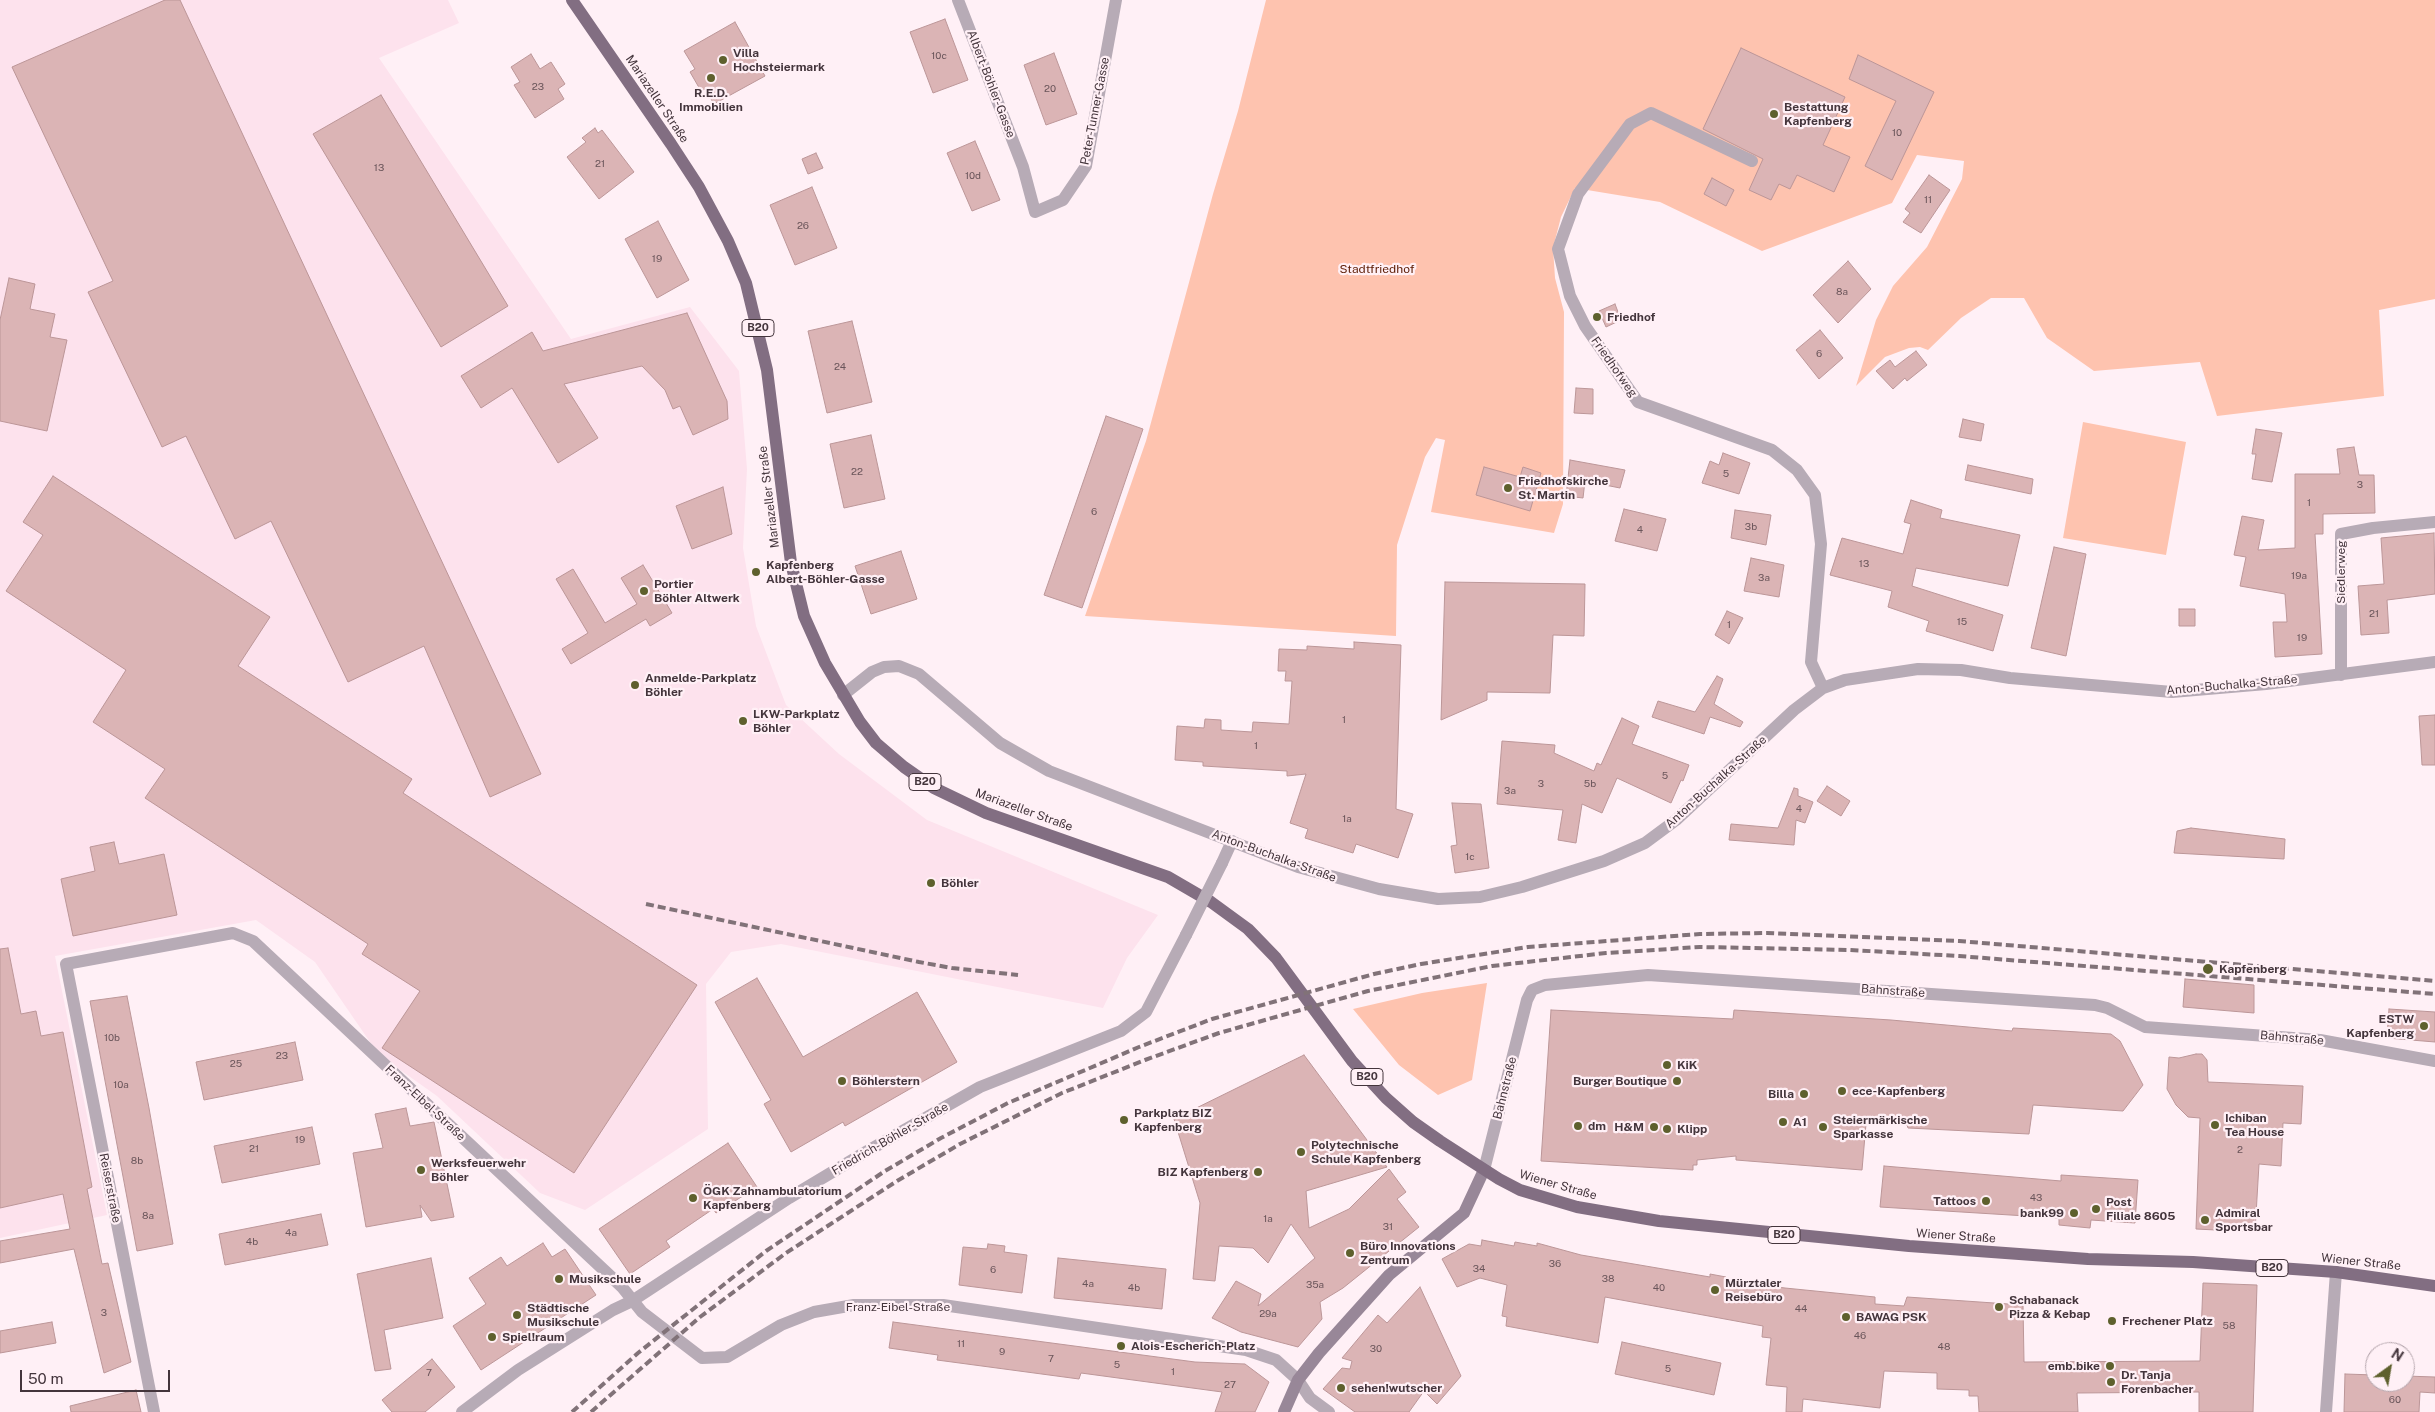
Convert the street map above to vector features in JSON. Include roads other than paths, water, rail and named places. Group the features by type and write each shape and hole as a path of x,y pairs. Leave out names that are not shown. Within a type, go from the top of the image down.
{"main road":[{"name":"Mariazeller Straße","path":"572,0 672,144 699,187 728,242 746,283 757,322 767,370 791,563 804,616 824,663 843,695 876,743 904,767 934,788 986,813 1168,877 1218,907 1248,930 1276,958 1352,1061 1386,1098 1413,1122 1484,1170"},
{"name":"Wiener Straße","path":"1484,1170 1531,1194 1578,1207 1659,1221 1928,1247 2088,1259 2193,1262 2336,1272 2435,1286"}],"street":[{"name":"Albert-Böhler-Gasse","path":"958,0 1023,167"},
{"name":"Peter-Tunner-Gasse","path":"1023,167 1035,212 1063,200 1086,166 1116,0"},
{"name":"Friedhofweg","path":"1752,161 1651,113 1630,124 1578,194 1558,249 1570,296 1585,326 1638,402 1772,450 1797,470 1815,495 1821,544 1811,662 1823,688"},
{"name":"Siedlerweg","path":"2341,675 2341,534 2373,528 2435,522"},
{"name":"Anton-Buchalka-Straße","path":"843,695 872,672 884,667 899,666 919,674 1000,742 1024,758 1049,771 1298,867 1380,890 1438,899 1480,897 1522,887 1604,861 1645,843 1676,820 1794,710 1823,688 1867,676 1918,669 1960,670 2010,678 2172,692 2341,675 2435,662"},
{"name":"Friedrich-Böhler-Straße","path":"462,1412 518,1370 613,1310 632,1301 789,1198 980,1087 1121,1031 1146,1012 1232,841"},
{"name":"Franz-Eibel-Straße","path":"66,964 233,933 253,940 622,1286 642,1312 702,1358 727,1357 781,1325 814,1312 854,1305 943,1305 1246,1350 1276,1360 1298,1380 1310,1398 1329,1412"},
{"name":"Reiserstraße","path":"66,964 154,1412"},
{"name":"Bahnstraße","path":"1484,1170 1526,1000 1532,990 1545,985 1648,975 2095,1005 2107,1008 2145,1027 2320,1040 2435,1061"},
{"path":"1284,1412 1298,1380 1318,1353 1389,1275 1464,1213 1484,1170"},
{"path":"2326,1412 2336,1272"}],"railway":[{"path":"646,904 919,962 952,968 1018,975"},
{"path":"572,1412 638,1353 766,1251 885,1171 941,1138 1008,1103 1139,1047 1212,1019 1374,974 1421,964 1528,947 1700,934 1767,933 1959,941 2435,981"},
{"path":"591,1412 700,1317 786,1253 897,1181 960,1144 1062,1093 1145,1060 1219,1033 1368,991 1492,966 1606,953 1700,947 1850,950 1959,956 2435,994"}],"place":[{"name":"Villa Hochsteiermark","path":"723,60"},
{"name":"R.E.D. Immobilien","path":"711,78"},
{"name":"Bestattung Kapfenberg","path":"1774,114"},
{"name":"Friedhof","path":"1597,317"},
{"name":"Friedhofskirche St. Martin","path":"1508,488"},
{"name":"Kapfenberg Albert-Böhler-Gasse","path":"756,572"},
{"name":"Portier Böhler Altwerk","path":"644,591"},
{"name":"Anmelde-Parkplatz Böhler","path":"635,685"},
{"name":"LKW-Parkplatz Böhler","path":"743,721"},
{"name":"Böhler","path":"931,883"},
{"name":"Kapfenberg","path":"2208,969"},
{"name":"ESTW Kapfenberg","path":"2424,1026"},
{"name":"KiK","path":"1667,1065"},
{"name":"Böhlerstern","path":"842,1081"},
{"name":"Burger Boutique","path":"1677,1081"},
{"name":"ece-Kapfenberg","path":"1842,1091"},
{"name":"Billa","path":"1804,1094"},
{"name":"Parkplatz BIZ Kapfenberg","path":"1124,1120"},
{"name":"A1","path":"1783,1122"},
{"name":"Ichiban Tea House","path":"2215,1125"},
{"name":"dm","path":"1578,1126"},
{"name":"H&M","path":"1654,1127"},
{"name":"Steiermärkische Sparkasse","path":"1823,1127"},
{"name":"Klipp","path":"1667,1129"},
{"name":"Polytechnische Schule Kapfenberg","path":"1301,1152"},
{"name":"Werksfeuerwehr Böhler","path":"421,1170"},
{"name":"BIZ Kapfenberg","path":"1258,1172"},
{"name":"ÖGK Zahnambulatorium Kapfenberg","path":"693,1198"},
{"name":"Tattoos","path":"1986,1201"},
{"name":"Post Filiale 8605","path":"2096,1209"},
{"name":"bank99","path":"2074,1213"},
{"name":"Admiral Sportsbar","path":"2205,1220"},
{"name":"Büro Innovations Zentrum","path":"1350,1253"},
{"name":"Musikschule","path":"559,1279"},
{"name":"Mürztaler Reisebüro","path":"1715,1290"},
{"name":"Schabanack Pizza & Kebap","path":"1999,1307"},
{"name":"Städtische Musikschule","path":"517,1315"},
{"name":"BAWAG PSK","path":"1846,1317"},
{"name":"Frechener Platz","path":"2112,1321"},
{"name":"Spiel!raum","path":"492,1337"},
{"name":"Alois-Escherich-Platz","path":"1121,1346"},
{"name":"emb.bike","path":"2110,1366"},
{"name":"Dr. Tanja Forenbacher","path":"2111,1382"},
{"name":"sehen!wutscher","path":"1341,1388"}],"park label":[{"name":"Stadtfriedhof","path":"1377,269"}]}
